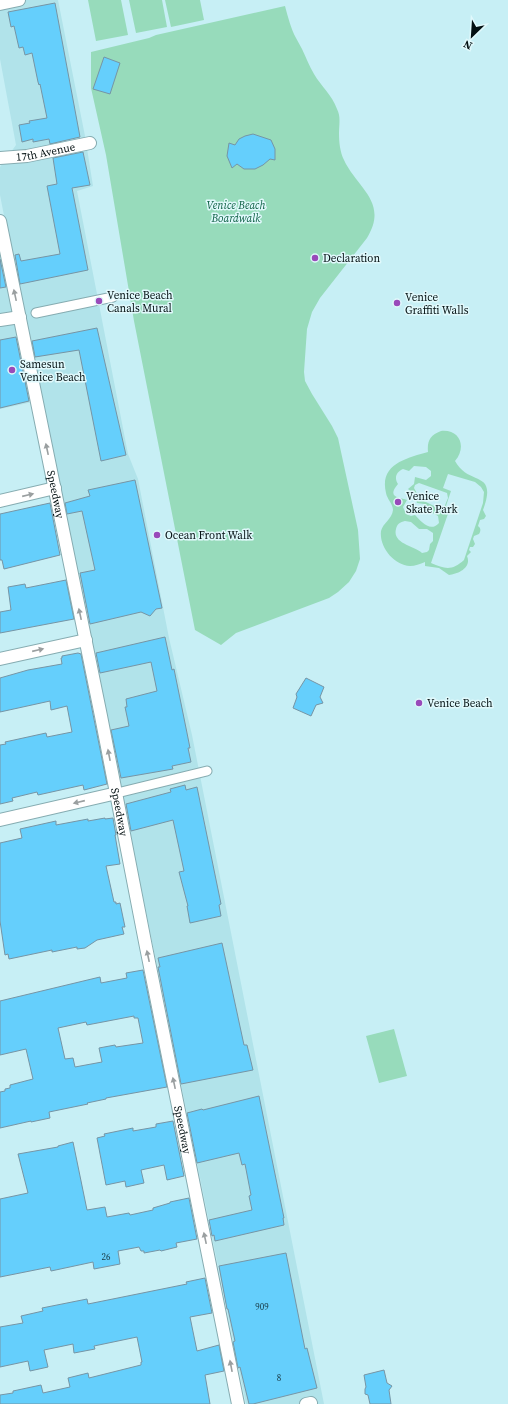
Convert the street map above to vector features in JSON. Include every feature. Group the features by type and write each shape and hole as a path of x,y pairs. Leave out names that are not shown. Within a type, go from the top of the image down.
{"street":[{"path":"0,4 19,0"},
{"name":"17th Avenue","path":"0,158 27,156 90,143"},
{"name":"Speedway","path":"0,221 117,793 146,948 238,1404"},
{"path":"36,313 113,297"},
{"path":"0,320 20,317"},
{"path":"0,501 55,488"},
{"path":"0,659 86,640"},
{"path":"0,820 207,771"}],"shaded area":[{"path":"0,0 58,0 85,136 93,186 77,191 128,454 138,479 169,638 192,735 324,1404 246,1404 42,400 0,409 0,232 7,231 0,195 0,167 16,145 0,59"}],"green space":[{"path":"88,0 121,0 128,35 96,41"},
{"path":"129,0 162,0 167,27 136,33"},
{"path":"165,0 200,0 204,20 171,27"},
{"name":"Venice Beach Boardwalk","path":"285,6 293,31 311,68 335,104 340,121 339,140 343,157 350,170 369,196 375,215 373,225 367,238 320,298 312,312 307,329 304,372 305,381 338,438 358,530 360,559 356,571 349,582 329,598 236,633 221,645 195,630 134,321 106,155 91,88 91,52 156,35"},
{"name":"Venice Skate Park","path":"441,431 448,431 457,436 460,440 461,450 455,461 467,474 484,483 487,489 487,497 483,510 486,516 484,519 480,520 478,526 480,529 479,534 474,536 473,539 475,544 473,547 470,547 469,550 471,552 467,556 468,564 460,572 449,575 439,568 425,566 425,562 410,566 398,562 393,559 385,549 381,537 382,528 391,516 393,510 386,493 385,483 387,475 396,464 428,452 430,439 434,434","holes":["414,466 426,467 431,471 431,476 426,480 415,477 414,484 408,489 414,494 417,503 424,504 429,511 438,516 439,523 436,526 432,527 426,525 415,515 411,516 406,514 403,507 407,500 395,496 393,492 398,484 396,480 397,473 403,469 409,471","448,474 475,482 484,492 483,503 464,560 460,564 448,568 440,567 431,563 450,508 446,506 451,491 443,488","419,483 447,493 448,498 443,510 437,511 434,506 420,499 414,488 415,485","405,521 411,522 419,529 427,529 433,533 433,541 430,544 429,550 422,553 397,538 396,527"]},
{"path":"394,1029 407,1076 379,1083 366,1036"}],"building":[{"path":"55,3 80,137 50,144 49,139 33,142 33,139 22,142 19,125 30,123 29,121 47,118 32,53 25,55 23,47 19,48 14,26 11,27 8,12"},
{"path":"104,57 120,63 110,94 93,89"},
{"path":"253,134 271,140 275,149 275,160 270,159 255,169 244,169 237,164 232,168 227,156 229,143 235,145 239,139"},
{"path":"83,152 90,185 72,188 88,270 20,284 15,255 19,254 21,261 60,254 47,186 57,184 53,158"},
{"path":"0,259 6,287 0,288"},
{"path":"97,328 126,455 101,461 79,350 35,357 32,341"},
{"name":"Samesun Venice Beach","path":"16,337 29,401 0,408 0,340"},
{"path":"135,480 162,608 156,609 150,616 141,612 90,624 80,573 95,570 82,511 67,514 65,503 90,496 88,490"},
{"path":"50,503 60,555 4,569 2,560 0,560 0,514"},
{"path":"66,580 74,619 0,633 0,612 11,610 8,587 25,584 26,588"},
{"path":"165,637 172,670 174,669 190,748 188,748 191,762 172,766 173,769 121,778 111,730 129,726 125,707 127,707 126,699 157,691 151,662 100,673 96,653"},
{"path":"78,653 81,654 107,784 84,790 83,785 38,795 37,792 12,798 13,801 0,804 0,745 6,744 5,742 46,733 47,737 72,732 67,706 51,710 50,701 0,712 0,678 28,670 62,664 62,656"},
{"path":"306,678 324,687 320,697 323,703 316,705 311,716 293,708 297,697 296,694"},
{"path":"185,785 186,790 197,787 221,904 219,905 221,916 190,923 188,906 179,872 184,871 173,820 131,831 126,804 171,792 170,789"},
{"path":"113,818 116,835 120,864 106,866 114,902 116,902 116,904 120,903 125,927 122,927 124,934 97,940 85,948 77,949 77,947 52,952 52,950 9,959 8,954 5,955 0,921 0,843 22,838 20,829 56,821 56,825 88,819 88,821"},
{"path":"222,943 244,1045 247,1045 253,1070 181,1084 158,967 160,967 158,958"},
{"path":"143,970 167,1087 106,1098 87,1103 88,1104 49,1112 50,1118 0,1128 0,1092 10,1088 10,1085 33,1079 26,1049 0,1055 0,1001 100,977 101,983 127,978 126,973","holes":["134,1016 134,1018 138,1018 143,1043 99,1048 102,1062 75,1067 73,1058 65,1059 58,1028 86,1022 87,1025"]},
{"path":"259,1096 284,1218 284,1225 215,1241 214,1235 212,1236 209,1220 252,1210 249,1196 251,1195 245,1164 242,1165 239,1153 197,1163 187,1113"},
{"path":"173,1121 184,1176 167,1180 164,1165 141,1170 144,1183 126,1187 125,1181 106,1185 97,1138 105,1136 104,1134 133,1128 133,1131 156,1127 156,1124"},
{"path":"73,1142 87,1210 105,1207 107,1217 129,1213 130,1215 153,1210 153,1208 170,1202 189,1198 197,1239 176,1243 177,1247 161,1251 144,1253 144,1251 141,1251 139,1247 118,1251 120,1264 94,1269 93,1262 51,1271 50,1267 0,1277 0,1199 28,1193 18,1154 58,1147"},
{"path":"286,1253 305,1349 307,1348 317,1388 249,1404 240,1367 238,1368 233,1342 235,1341 219,1266"},
{"path":"205,1278 212,1313 190,1317 197,1351 219,1345 224,1371 205,1375 210,1404 0,1404 0,1395 13,1393 13,1391 41,1385 43,1393 70,1387 68,1378 88,1373 89,1378 141,1365 142,1362 137,1337 94,1346 95,1349 74,1353 73,1344 44,1350 48,1367 30,1371 28,1361 0,1367 0,1327 23,1323 21,1316 43,1311 42,1308 87,1299 88,1304 187,1284 186,1282"},
{"path":"384,1370 387,1383 392,1386 389,1390 391,1404 370,1404 368,1395 365,1394 366,1387 364,1375"}],"place":[{"name":"Declaration","path":"315,258"},
{"name":"Venice Beach Canals Mural","path":"99,301"},
{"name":"Venice Graffiti Walls","path":"397,303"},
{"name":"Samesun Venice Beach","path":"12,370"},
{"name":"Venice Skate Park","path":"398,502"},
{"name":"Ocean Front Walk","path":"157,535"},
{"name":"Venice Beach","path":"419,703"}]}
